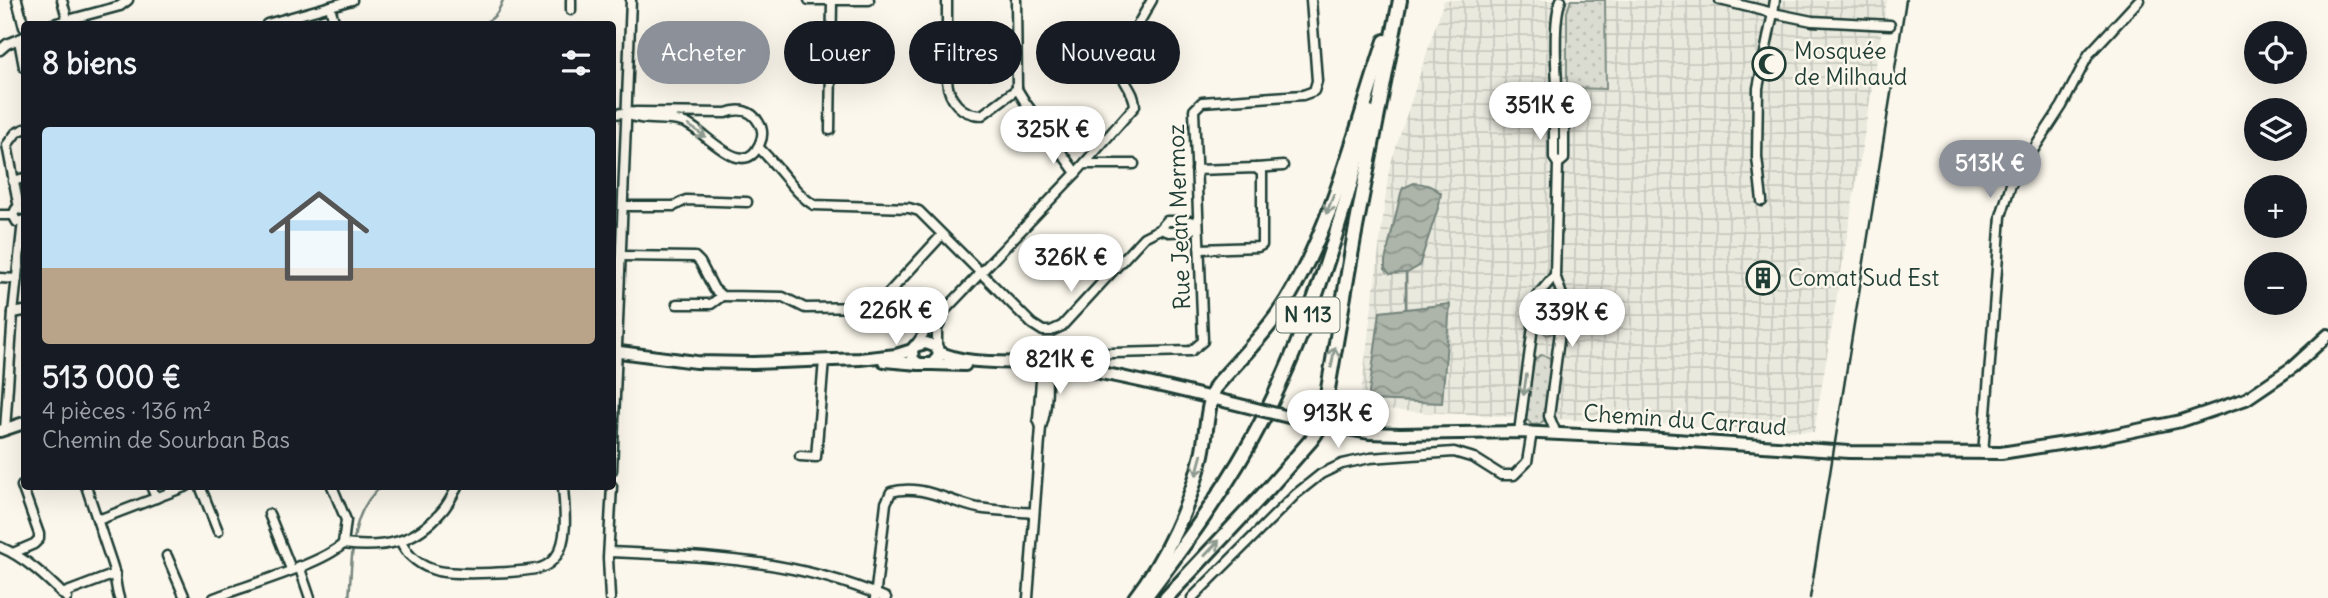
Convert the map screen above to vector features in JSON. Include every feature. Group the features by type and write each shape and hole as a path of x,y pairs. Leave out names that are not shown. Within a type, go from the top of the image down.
{"main road":[{"path":"1135,598 1158,563 1194,482 1208,427 1210,398 1216,386 1276,316 1310,259 1346,162 1399,0"},
{"path":"1166,598 1269,488 1322,424 1351,252 1399,0"},
{"name":"N 113","path":"1144,598 1196,529 1243,455 1285,371 1319,288 1363,141 1399,0"}],"street":[{"path":"17,0 22,21"},
{"path":"62,0 68,21"},
{"path":"71,21 120,6 128,0"},
{"path":"278,21 352,0"},
{"path":"570,10 571,0"},
{"path":"616,294 622,256 631,0"},
{"path":"809,0 869,0"},
{"path":"947,0 947,80 948,91 954,103 965,111 982,115 1017,89"},
{"path":"1016,0 1017,89 1076,173"},
{"path":"1140,21 1152,0"},
{"name":"Rue Jean Mermoz","path":"1049,364 1075,354 1182,352 1197,348 1203,337 1194,110 1199,103 1303,95 1314,91 1317,80 1311,0"},
{"path":"1556,433 1549,416 1564,301 1555,275 1558,163 1554,158 1554,127 1559,122 1557,16 1561,0"},
{"path":"1720,0 1812,21 1890,25"},
{"path":"1762,201 1757,158 1758,88 1775,0"},
{"path":"1983,454 2001,216 2006,196 2020,169 2062,106 2090,54 2138,0"},
{"path":"830,130 832,1"},
{"path":"330,7 334,21"},
{"path":"0,50 21,38"},
{"path":"919,364 914,360 913,348 919,337 1085,164 1136,104 1125,84"},
{"path":"616,114 637,111 726,113 740,110 753,115 762,134 758,147 751,154 742,158 732,157 686,124 638,120 626,114"},
{"path":"0,215 19,211 4,143 21,130"},
{"path":"758,147 804,198 814,205 915,209 1032,324 1043,331 1062,326 1141,240 1167,221 1190,220 1197,225"},
{"path":"1085,164 1134,163"},
{"path":"1196,170 1283,166"},
{"path":"1200,249 1258,247 1262,244 1262,173 1256,168"},
{"path":"13,181 21,179"},
{"path":"616,203 674,206 686,200 747,202"},
{"path":"677,304 711,304 722,296 783,297 805,308 872,306 886,297 942,234"},
{"path":"21,254 2,430 21,424"},
{"path":"622,256 695,257 714,289 722,296"},
{"path":"1519,432 1538,296 1555,275"},
{"path":"0,278 17,279"},
{"path":"932,364 939,356 937,329 949,308"},
{"path":"13,313 21,312"},
{"name":"Chemin du Carraud","path":"616,351 709,363 824,360 896,355 926,343 957,359 1049,364 1369,433 1400,435 1532,432 1842,452 1983,454 2104,437 2181,421 2246,399 2293,367 2328,335"},
{"name":"Chemin du Carraud","path":"860,359 919,364 1018,363"},
{"path":"800,456 816,457 824,360"},
{"path":"1028,598 1041,427 1049,364"},
{"path":"1192,598 1296,494 1321,474 1357,459 1448,452 1469,456 1501,475 1514,475 1527,462 1532,432"},
{"path":"13,552 34,544 39,539 23,490"},
{"path":"87,490 115,574 114,582 119,598"},
{"path":"153,490 156,498"},
{"path":"98,520 177,490"},
{"path":"202,490 218,531"},
{"path":"214,598 334,552 343,544 346,520 334,490"},
{"path":"343,544 363,547 401,542 437,516 455,490"},
{"path":"401,542 406,552 414,559 438,571 541,568 554,559 562,544 563,490"},
{"path":"610,598 612,490"},
{"path":"875,596 886,503 891,492 927,492 978,508 1034,513"},
{"path":"269,514 310,598"},
{"path":"0,547 13,552 65,596 115,574"},
{"path":"609,552 703,556 769,564 834,578 886,598"},
{"path":"167,556 185,598"}],"shaded area":[{"path":"1444,0 1887,0 1814,432 1359,409 1389,169"},
{"path":"1571,0 1605,0 1606,89 1567,88 1567,12"},
{"path":"1555,296 1559,302 1557,327 1554,333 1547,335 1538,328 1542,302 1546,297"},
{"path":"1541,355 1549,357 1552,367 1545,419 1540,424 1532,425 1526,419 1533,364"}],"water":[{"path":"1414,183 1429,185 1441,193 1439,205 1419,266 1407,273 1390,274 1385,269 1385,261 1401,193 1403,188"},
{"path":"1450,304 1442,403 1368,400 1380,312"}],"waterway":[{"path":"487,21 495,15 503,0"},
{"path":"1406,273 1406,308"},
{"path":"349,598 354,537 363,509 378,490"}],"railway":[{"path":"1810,598 1906,0"}],"place":[{"name":"Mosquée de Milhaud","path":"1769,64"},
{"name":"Comat Sud Est","path":"1763,278"}]}
